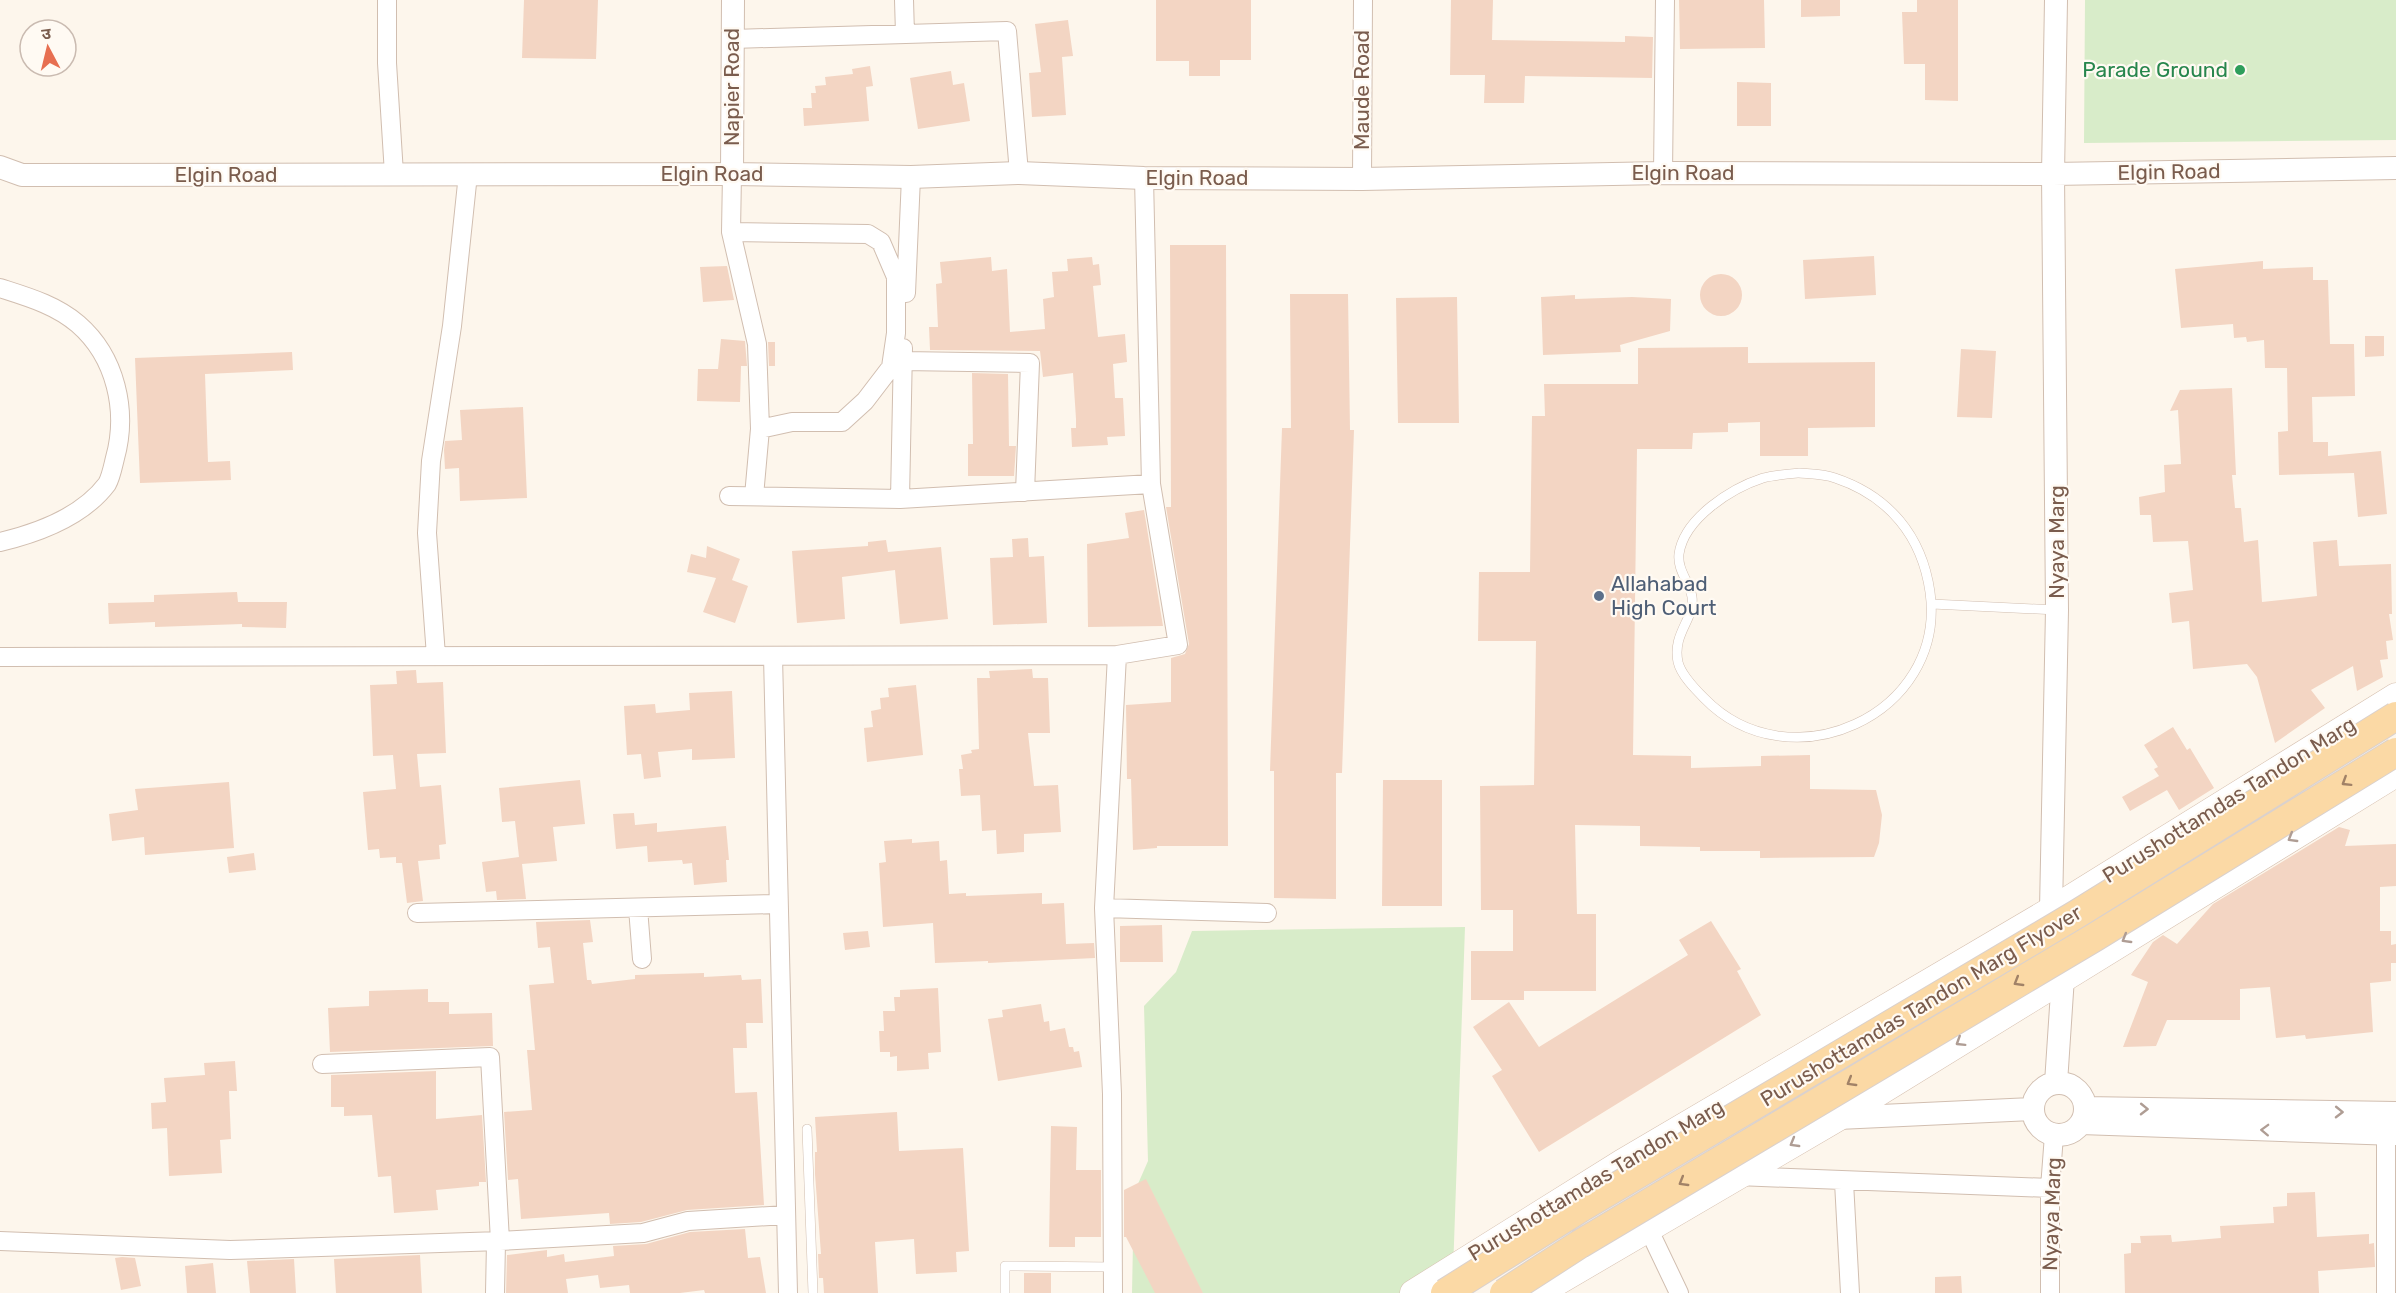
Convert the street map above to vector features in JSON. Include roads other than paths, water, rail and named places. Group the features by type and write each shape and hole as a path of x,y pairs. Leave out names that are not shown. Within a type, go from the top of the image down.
{"main road":[{"name":"Purushottamdas Tandon Marg","path":"1413,1293 1621,1162 2051,910 2396,696"},
{"name":"Purushottamdas Tandon Marg Flyover","path":"1445,1293 1584,1206 2077,914 2396,716"},
{"name":"Purushottamdas Tandon Marg Flyover","path":"1504,1293 1580,1244 2095,937 2396,752"},
{"path":"1539,1293 1838,1118 2063,977 2396,774"}],"street":[{"path":"387,0 387,63 394,174"},
{"name":"Napier Road","path":"732,174 733,0"},
{"path":"904,0 905,34"},
{"name":"Maude Road","path":"1362,179 1363,0"},
{"path":"1663,172 1665,0"},
{"name":"Nyaya Marg","path":"2055,0 2057,610 2051,910 2063,977 2056,1083"},
{"path":"733,39 1007,31 1019,173"},
{"name":"Elgin Road","path":"0,167 22,175 732,174 911,177 1019,173 1144,178 1362,179 1663,172 2054,174 2396,168"},
{"path":"436,656 427,533 431,461 452,327 468,174"},
{"path":"732,174 731,232 756,344 760,429 754,496"},
{"path":"900,499 911,177"},
{"path":"0,657 1117,655 1178,645 1151,484 1144,178"},
{"path":"731,232 868,234 881,242 896,277 896,333 891,368 865,401 842,422 792,422 760,429"},
{"path":"0,288 45,303 77,323 98,344 115,381 121,438 108,482 87,504 44,529 0,542"},
{"path":"903,361 1030,363 1024,492"},
{"path":"729,496 900,499 1151,484"},
{"path":"1113,1293 1112,1094 1104,908 1117,655"},
{"path":"773,657 777,904 788,1293"},
{"path":"417,913 777,904"},
{"path":"638,908 642,959"},
{"path":"1104,908 1267,914"},
{"path":"322,1064 490,1057 498,1241 495,1293"},
{"path":"2056,1083 2073,1087 2084,1099 2083,1115 2070,1133 2054,1135 2048,1133 2036,1123 2032,1109 2039,1091 2056,1083"},
{"path":"1838,1118 2032,1109"},
{"path":"2083,1115 2396,1113"},
{"path":"2083,1115 2391,1134 2386,1293"},
{"name":"Nyaya Marg","path":"2050,1293 2050,1188 2054,1135"},
{"path":"1736,1176 1844,1182 2050,1188"},
{"path":"1844,1182 1850,1293"},
{"path":"0,1241 230,1250 498,1241 643,1233 688,1221 786,1215"},
{"path":"1648,1228 1679,1293"}],"lane":[{"path":"1799,473 1833,477 1865,490 1892,511 1913,538 1927,570 1932,604 1927,640 1908,681 1890,702 1868,719 1843,731 1815,737 1788,738 1752,729 1735,722 1713,707 1693,687 1679,664 1677,641 1688,620 1692,597 1683,577 1679,555 1684,538 1705,511 1732,490 1764,477 1799,473"},
{"path":"1932,604 2057,610"},
{"path":"807,1129 813,1293"},
{"path":"1005,1293 1005,1266 1114,1267"}],"place":[{"name":"Parade Ground","path":"2240,70"},
{"name":"Allahabad High Court","path":"1599,596"}]}
